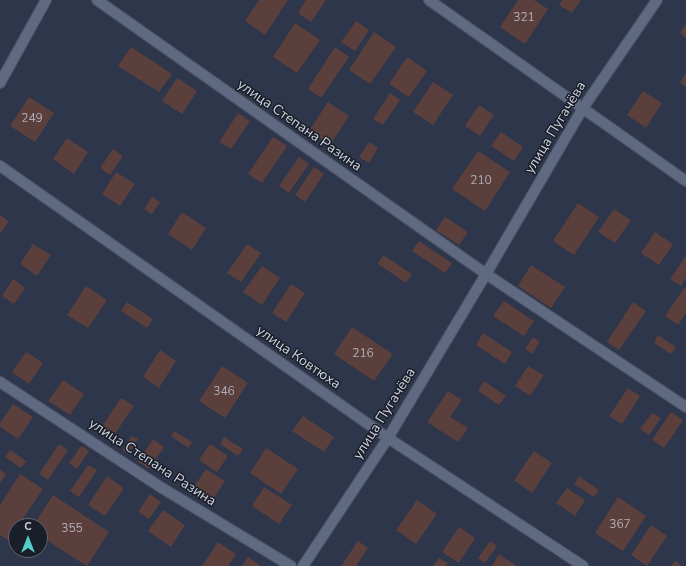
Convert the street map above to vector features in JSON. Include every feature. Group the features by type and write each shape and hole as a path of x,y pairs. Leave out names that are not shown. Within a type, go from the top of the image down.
{"street":[{"path":"0,83 46,0"},
{"name":"улица Степана Разина","path":"97,0 486,274"},
{"path":"429,0 686,181"},
{"name":"улица Пугачёва","path":"304,566 388,438 583,108 657,0"},
{"name":"улица Ковтюха","path":"0,166 388,438 583,566"},
{"path":"486,274 686,406"},
{"name":"улица Степана Разина","path":"0,382 162,488 290,566"}],"building":[{"path":"259,0 288,0 265,35 245,21"},
{"path":"306,0 326,0 311,22 298,13"},
{"path":"518,0 534,0 548,9 525,44 500,27"},
{"path":"562,0 581,0 572,13 559,5"},
{"path":"356,21 369,30 355,51 341,42"},
{"path":"295,23 320,40 297,73 273,57"},
{"path":"686,24 686,38 680,33"},
{"path":"374,32 396,47 370,84 349,70"},
{"path":"131,47 172,74 159,92 118,66"},
{"path":"335,47 349,57 321,98 308,89"},
{"path":"407,57 427,71 409,97 389,84"},
{"path":"686,73 686,87 680,83"},
{"path":"177,78 197,91 182,114 162,101"},
{"path":"433,82 453,95 433,125 413,112"},
{"path":"643,91 662,103 646,128 627,115"},
{"path":"390,93 400,100 383,125 373,119"},
{"path":"29,97 54,113 35,142 10,126"},
{"path":"328,102 349,116 330,145 309,131"},
{"path":"479,105 494,115 480,136 465,126"},
{"path":"238,113 250,121 231,149 219,142"},
{"path":"501,132 523,147 514,161 491,146"},
{"path":"273,137 287,146 262,183 248,174"},
{"path":"67,138 88,152 74,174 53,159"},
{"path":"369,142 378,148 369,163 359,157"},
{"path":"113,149 123,156 110,175 100,168"},
{"path":"478,151 510,172 485,211 452,189"},
{"path":"299,157 309,164 289,193 279,186"},
{"path":"314,167 324,174 305,202 295,195"},
{"path":"116,172 135,184 120,206 102,194"},
{"path":"152,197 160,202 152,214 144,209"},
{"path":"578,203 599,217 574,255 553,241"},
{"path":"614,209 631,220 615,243 598,232"},
{"path":"182,212 206,228 192,250 168,234"},
{"path":"0,215 9,221 0,234"},
{"path":"445,217 468,232 459,245 436,230"},
{"path":"655,232 673,244 659,265 641,253"},
{"path":"419,241 452,263 445,273 412,251"},
{"path":"33,244 51,255 37,276 20,264"},
{"path":"247,244 261,253 241,282 227,273"},
{"path":"383,255 412,274 406,283 378,264"},
{"path":"686,256 686,278 681,286 670,279"},
{"path":"531,265 565,287 551,308 518,286"},
{"path":"262,266 280,278 262,305 243,292"},
{"path":"13,279 25,288 14,304 2,296"},
{"path":"291,284 305,293 286,322 272,313"},
{"path":"86,286 107,300 88,328 67,315"},
{"path":"684,288 686,289 686,313 678,325 665,316"},
{"path":"504,301 534,321 524,336 493,316"},
{"path":"127,302 153,319 147,328 121,311"},
{"path":"633,302 646,311 619,350 607,342"},
{"path":"352,327 393,354 374,381 334,354"},
{"path":"483,333 512,352 505,364 476,345"},
{"path":"658,335 676,347 671,354 654,343"},
{"path":"533,337 540,342 532,354 525,349"},
{"path":"160,350 176,361 159,388 143,377"},
{"path":"26,352 43,363 29,384 12,372"},
{"path":"222,366 248,383 225,418 199,401"},
{"path":"528,366 544,375 530,396 515,386"},
{"path":"63,380 84,394 70,415 48,401"},
{"path":"484,381 506,396 499,405 478,391"},
{"path":"628,388 640,396 622,424 609,416"},
{"path":"448,391 462,400 450,417 468,428 458,442 427,422"},
{"path":"121,398 134,406 110,441 98,433"},
{"path":"13,404 33,417 18,439 0,427 0,423"},
{"path":"671,412 683,420 664,448 652,440"},
{"path":"652,413 661,418 649,435 640,429"},
{"path":"303,416 334,437 324,452 292,431"},
{"path":"174,431 192,442 188,448 171,436"},
{"path":"132,436 138,439 128,454 122,450"},
{"path":"224,437 243,449 238,456 220,444"},
{"path":"153,439 164,447 149,469 138,462"},
{"path":"59,444 68,450 48,480 39,474"},
{"path":"210,444 228,456 217,472 199,460"},
{"path":"81,446 89,451 77,469 69,463"},
{"path":"266,448 298,469 281,494 250,473"},
{"path":"10,450 26,461 21,468 5,457"},
{"path":"534,451 552,463 532,493 514,480"},
{"path":"88,465 97,470 79,497 70,491"},
{"path":"0,469 6,474 0,483"},
{"path":"206,469 225,481 210,504 191,491"},
{"path":"20,474 43,489 23,518 8,518 8,540 0,535 0,505"},
{"path":"107,476 124,488 105,516 88,505"},
{"path":"579,476 599,490 594,497 574,484"},
{"path":"264,487 292,505 279,524 252,506"},
{"path":"567,488 585,500 575,516 556,503"},
{"path":"150,494 161,502 149,519 138,512"},
{"path":"53,495 109,532 87,566 48,541 48,518 38,518"},
{"path":"618,497 646,516 623,551 595,533"},
{"path":"417,500 437,514 416,544 396,530"},
{"path":"163,510 185,525 171,547 148,531"},
{"path":"651,525 667,536 647,566 631,555"},
{"path":"459,527 475,538 459,563 442,552"},
{"path":"358,541 368,548 356,566 341,566"},
{"path":"490,541 497,546 485,563 478,558"},
{"path":"218,542 236,554 228,566 202,566"},
{"path":"499,554 517,566 492,566"},
{"path":"248,557 261,566 242,566"},
{"path":"439,558 448,563 446,566 433,566"},
{"path":"675,561 682,566 671,566"}]}
